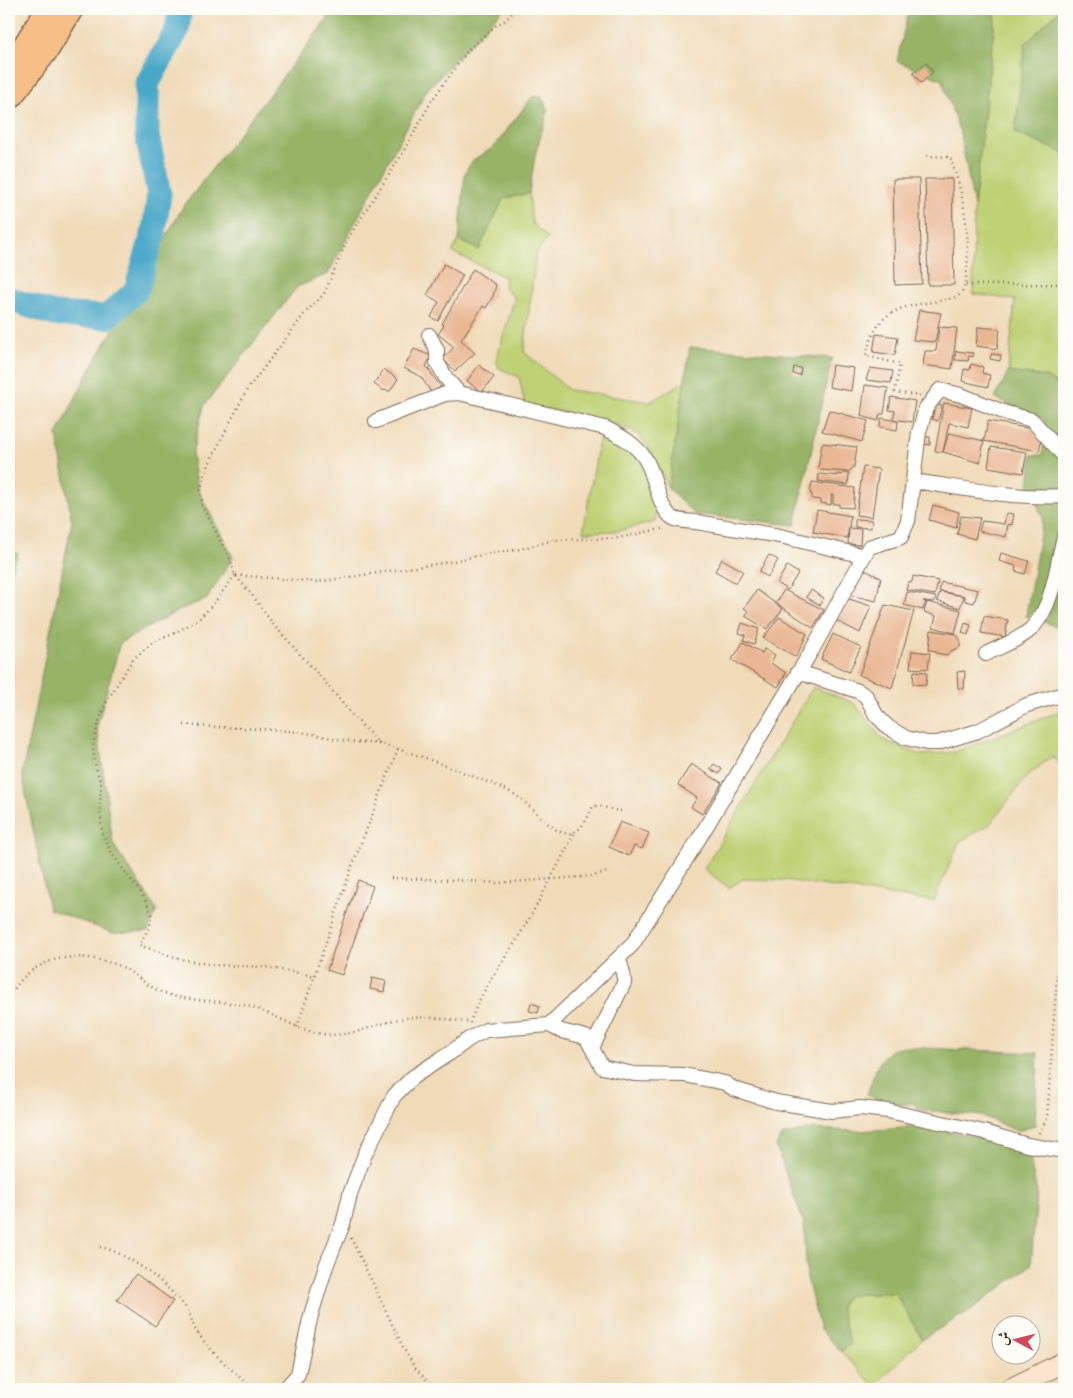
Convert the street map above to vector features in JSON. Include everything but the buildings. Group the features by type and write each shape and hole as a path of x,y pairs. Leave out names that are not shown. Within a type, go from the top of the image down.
{"highway":[{"path":"9,68 20,55 49,9"},
{"path":"9,97 47,48 70,9"}],"main road":[{"path":"1010,1389 1064,1362"}],"street":[{"path":"429,335 437,350 437,362 441,370 459,393"},
{"path":"550,1025 632,945 798,672 869,547 901,537 908,521 919,432 926,408 940,390 961,395 1006,413 1032,420 1064,456"},
{"path":"376,420 445,394 459,393 605,428 623,437 639,450 647,462 661,501 672,517 683,521 780,536 864,556"},
{"path":"913,481 1020,496 1064,496"},
{"path":"986,654 1032,628 1047,606 1064,537"},
{"path":"798,672 858,690 866,696 876,715 888,726 906,738 927,744 938,743 978,730 1027,705 1064,694"},
{"path":"592,1048 624,983 619,958"},
{"path":"285,1389 298,1374 311,1315 326,1266 343,1224 350,1194 365,1154 394,1096 413,1077 468,1039 486,1030 550,1025 561,1032 586,1037 602,1067 609,1070 634,1074 684,1075 725,1083 734,1089 776,1102 832,1111 860,1108 888,1111 984,1132 1027,1145 1064,1151"}],"path":[{"path":"380,744 352,715 273,624 235,575 230,559 200,498 203,479 213,455 247,390 305,313 324,294 348,238 401,156 432,100 469,49 495,26 506,20 515,9"},
{"path":"925,156 950,157 957,176 968,239 965,285 962,293 956,297 904,306 892,313 874,331 866,356 900,364 896,392 934,398"},
{"path":"965,285 1064,284"},
{"path":"235,575 317,582 330,578 449,562 516,550 554,540 618,538 661,529 683,521"},
{"path":"235,575 215,602 199,619 173,634 153,642 133,658 108,699 93,743 94,760 101,784 100,809 102,833 112,854 143,896 152,914 150,926 139,945 180,959 213,965 265,967 315,976"},
{"path":"184,725 296,732 380,744 436,761 490,783 519,797 556,831 565,833 575,832"},
{"path":"298,1027 351,869 398,749"},
{"path":"470,1022 484,988 518,939 575,832 586,821 593,806 619,812 625,811"},
{"path":"391,878 497,883 594,876 607,872"},
{"path":"1027,1145 1038,1134 1047,1119 1057,974 1064,930"},
{"path":"9,997 22,979 39,966 54,960 73,956 90,957 123,966 150,986 164,993 181,998 248,1006 298,1027 321,1034 357,1033 399,1019 409,1018 470,1022 486,1030"},
{"path":"343,1224 404,1349 415,1368 434,1389"},
{"path":"100,1247 110,1249 158,1279 189,1312 194,1328 222,1361 253,1389"}],"green space":[{"path":"332,9 503,9 427,90 328,274 297,287 204,406 192,454 198,490 233,557 207,599 181,609 120,643 97,726 113,844 157,910 148,931 113,933 49,909 22,774 72,522 57,435 85,379 183,207 328,18"},
{"path":"909,9 996,9 974,207 960,133 942,80 897,61"},
{"path":"996,9 1061,9 1043,25 1015,133 1064,153 1064,389 1046,377 1008,372 1015,300 973,294 974,207"},
{"path":"1061,9 1064,9 1064,153 1015,133 1025,44"},
{"path":"541,96 548,110 535,155 529,193 503,199 479,250 459,240 465,173 473,160 494,147 532,97"},
{"path":"529,193 532,223 548,238 536,253 524,352 569,390 650,402 685,381 668,488 652,453 638,435 630,430 602,420 525,405 519,377 499,368 496,360 515,298 504,288 505,277 452,252 459,240 479,250 503,199"},
{"path":"690,347 832,358 795,525 694,514 668,488"},
{"path":"1008,372 1046,377 1064,389 1064,629 1026,616 1043,517 1029,488 1032,455 1043,455 1044,419 995,398"},
{"path":"600,435 624,445 644,465 657,506 655,522 617,531 583,532"},
{"path":"9,549 18,554 9,573"},
{"path":"813,687 854,703 883,740 921,755 955,752 1064,710 1064,768 1052,756 1027,776 990,824 959,842 934,901 784,880 743,879 729,888 704,869"},
{"path":"900,1047 1038,1053 1035,1126 1017,1131 982,1116 921,1110 913,1103 889,1103 867,1094 882,1059 893,1049"},
{"path":"921,1127 1027,1145 1037,1193 1031,1265 971,1310 922,1339 895,1293 848,1295 840,1307 850,1344 841,1351 820,1330 807,1278 804,1224 776,1146 781,1136 812,1129 856,1131"},
{"path":"895,1293 922,1339 874,1386 841,1351 850,1344 840,1307 848,1295"}],"waterway":[{"path":"9,299 54,314 107,317 136,291 154,231 159,194 147,135 147,84 177,30 180,9"}]}
